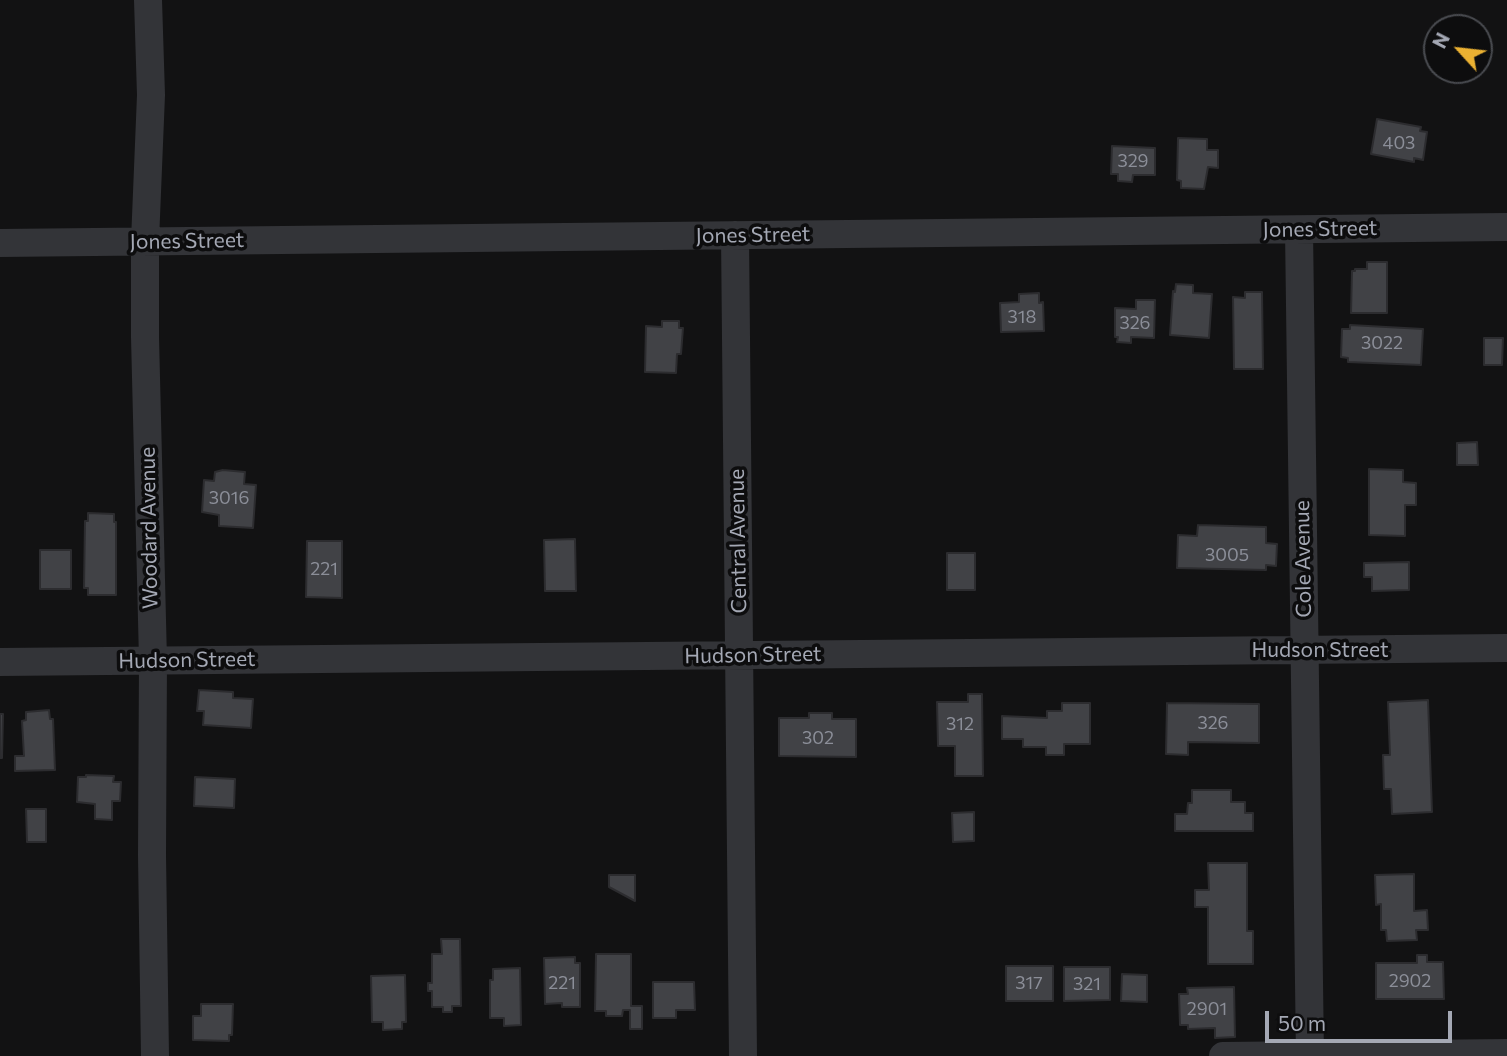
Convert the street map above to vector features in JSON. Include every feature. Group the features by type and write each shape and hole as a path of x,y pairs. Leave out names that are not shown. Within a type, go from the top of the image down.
{"street":[{"name":"Woodard Avenue","path":"148,0 151,95 145,242 153,660 155,1056"},
{"name":"Jones Street","path":"0,243 1507,228"},
{"name":"Cole Avenue","path":"1299,230 1310,1055"},
{"name":"Central Avenue","path":"735,235 743,1056"},
{"name":"Hudson Street","path":"0,662 1507,648"},
{"path":"1223,1056 1507,1053"}],"building":[{"path":"1377,119 1421,127 1420,131 1427,132 1423,160 1414,158 1414,162 1371,154"},
{"path":"1178,138 1207,139 1207,150 1218,150 1218,168 1208,167 1204,189 1181,188 1181,181 1177,180"},
{"path":"1112,146 1155,148 1155,175 1133,175 1132,182 1118,181 1118,174 1111,174"},
{"path":"1367,262 1387,262 1387,313 1351,313 1352,271 1367,269"},
{"path":"1176,284 1193,285 1193,293 1212,294 1209,338 1170,335 1173,291 1175,292"},
{"path":"1245,292 1262,292 1263,369 1234,369 1233,297 1245,298"},
{"path":"1039,293 1039,303 1043,302 1044,331 1001,332 1000,303 1019,302 1019,294"},
{"path":"1136,300 1155,300 1154,338 1131,337 1131,343 1117,342 1115,308 1136,309"},
{"path":"662,321 679,321 679,328 683,328 676,373 645,372 646,326 662,327"},
{"path":"1350,325 1423,329 1421,365 1348,362 1348,358 1341,357 1342,329 1350,329"},
{"path":"1484,338 1503,338 1502,365 1484,365"},
{"path":"1477,442 1478,465 1457,465 1457,443"},
{"path":"1369,469 1403,470 1403,482 1416,483 1416,505 1405,505 1405,536 1369,535"},
{"path":"215,472 245,472 244,484 256,485 253,528 219,526 219,515 202,512 204,480 214,481"},
{"path":"88,513 114,514 116,595 88,595 88,588 84,588 85,521 88,521"},
{"path":"1198,525 1266,527 1266,543 1277,544 1276,566 1266,565 1266,570 1177,568 1178,535 1197,536"},
{"path":"575,539 576,591 545,591 544,540"},
{"path":"307,541 342,541 342,598 306,597"},
{"path":"40,550 71,550 71,589 40,589"},
{"path":"947,553 975,553 975,590 947,590"},
{"path":"1409,562 1409,590 1372,591 1372,577 1364,577 1364,563"},
{"path":"199,690 233,692 233,698 253,699 251,728 203,725 204,711 197,711"},
{"path":"968,694 982,694 983,776 955,776 955,746 938,746 937,702 968,702"},
{"path":"1428,700 1432,812 1392,814 1391,789 1384,789 1383,755 1390,755 1388,702"},
{"path":"1062,703 1090,703 1090,744 1064,744 1064,755 1046,755 1046,747 1023,747 1023,739 1002,739 1002,716 1047,718 1047,711 1062,711"},
{"path":"1167,703 1259,704 1259,743 1188,742 1188,755 1166,754"},
{"path":"49,710 50,719 53,719 55,770 15,771 15,756 24,756 22,721 26,720 26,712"},
{"path":"809,713 832,713 832,719 856,719 856,757 779,756 779,718 809,718"},
{"path":"0,714 3,714 2,758 0,758"},
{"path":"114,776 113,782 121,782 120,801 112,801 112,820 95,819 95,804 77,802 78,777"},
{"path":"195,777 235,779 234,808 194,806"},
{"path":"1192,790 1231,790 1231,802 1245,802 1245,813 1253,813 1253,831 1175,831 1175,814 1187,814 1188,803 1192,803"},
{"path":"26,809 46,809 46,842 27,842"},
{"path":"974,812 974,841 953,842 952,813"},
{"path":"1208,863 1247,863 1247,931 1253,931 1253,964 1208,964 1208,907 1195,907 1195,890 1209,890"},
{"path":"1414,874 1414,911 1427,910 1428,930 1416,930 1417,940 1387,941 1386,930 1381,930 1381,904 1376,905 1375,875"},
{"path":"609,875 635,875 635,901 609,887"},
{"path":"441,939 460,939 461,1006 452,1006 452,1012 443,1012 443,1007 432,1007 432,991 428,991 428,983 432,983 432,954 442,954"},
{"path":"596,954 631,954 631,1006 642,1006 642,1029 630,1029 630,1010 623,1010 622,1016 606,1016 606,1011 595,1011"},
{"path":"1417,955 1427,955 1427,962 1443,962 1444,999 1376,999 1376,963 1417,963"},
{"path":"575,957 575,963 580,963 580,1007 562,1007 562,1003 545,1004 544,958"},
{"path":"1006,966 1053,966 1053,1001 1006,1001"},
{"path":"1064,967 1110,967 1110,1000 1064,1001"},
{"path":"520,968 521,1025 504,1026 504,1018 490,1018 490,980 493,980 493,969"},
{"path":"1122,974 1147,975 1147,1002 1121,1001"},
{"path":"405,975 406,1022 402,1022 402,1029 383,1030 383,1022 372,1022 371,976"},
{"path":"653,982 694,982 695,1010 676,1010 676,1018 653,1018"},
{"path":"1234,987 1235,1037 1215,1038 1215,1028 1188,1029 1188,1025 1180,1025 1179,994 1188,994 1187,988"},
{"path":"201,1004 233,1004 232,1035 229,1035 229,1041 193,1040 193,1016 201,1016"}]}
